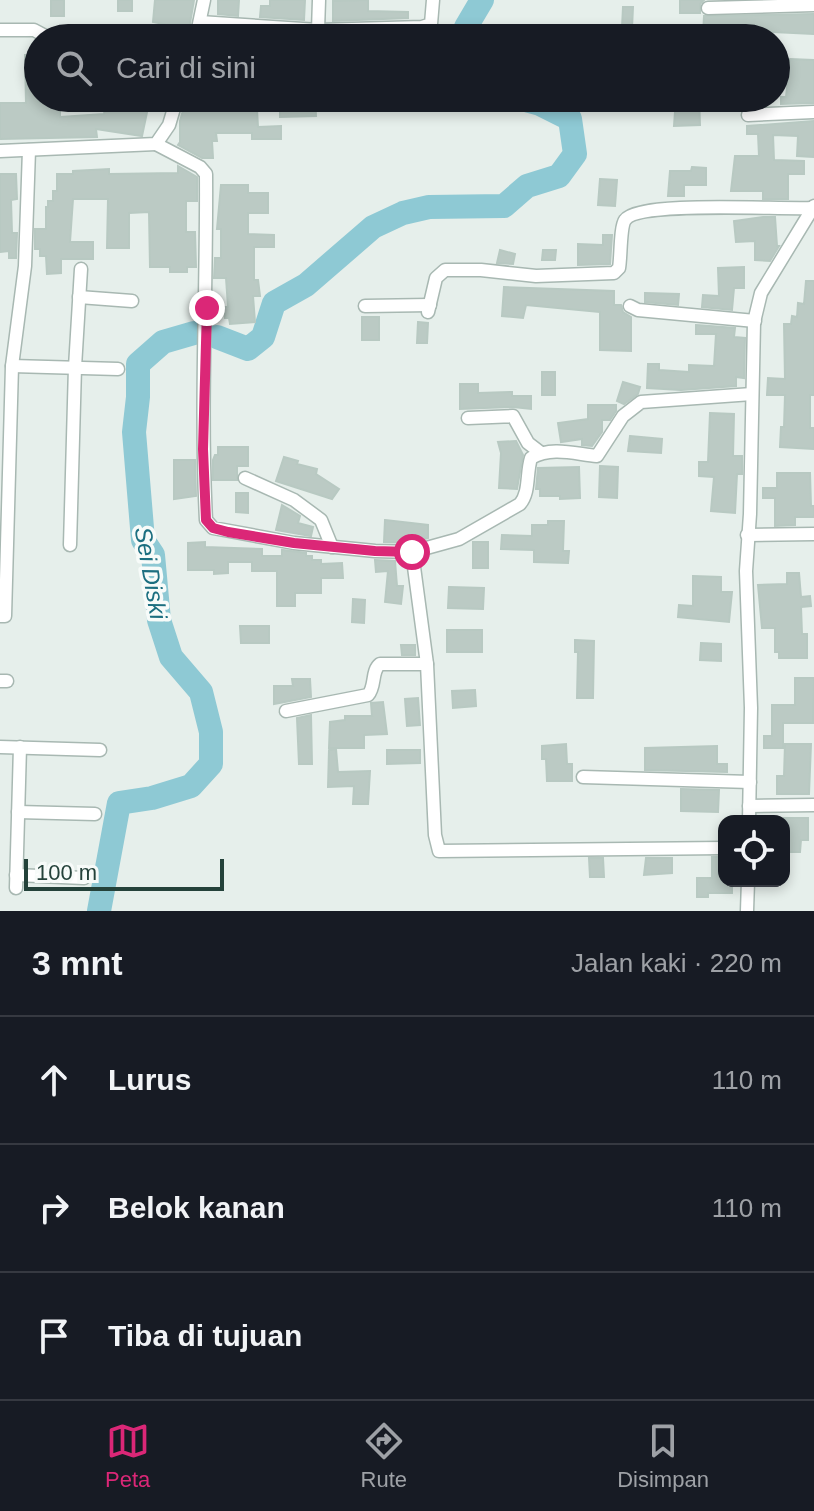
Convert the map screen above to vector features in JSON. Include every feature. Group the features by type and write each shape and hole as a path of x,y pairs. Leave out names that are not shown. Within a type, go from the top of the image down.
{"street":[{"path":"204,0 200,22 230,24"},
{"path":"318,24 319,0"},
{"path":"431,24 433,0"},
{"path":"708,8 814,5"},
{"path":"0,30 24,30"},
{"path":"156,144 169,125 173,112"},
{"path":"748,115 814,112"},
{"path":"0,151 156,144 200,167 206,174 207,308 203,449 206,520 213,528 332,547 412,552 459,539 520,504 526,497 531,458 557,451 597,456 623,416 641,402 752,394"},
{"path":"0,616 5,616 5,461 12,366 25,266 29,150"},
{"path":"365,306 429,308 436,278 445,270 536,276 614,273 619,268 623,224 633,213 642,211 680,207 813,207"},
{"path":"749,815 747,535 756,308 761,293 813,207"},
{"path":"70,545 81,269"},
{"path":"79,297 132,301"},
{"path":"630,306 638,310 755,321"},
{"path":"12,366 118,369"},
{"path":"468,418 513,416 528,443 541,453"},
{"path":"245,478 294,500 321,520 332,547"},
{"path":"747,535 814,534"},
{"path":"412,552 427,664 435,835 439,851 718,848"},
{"path":"286,711 368,695 380,664 427,664"},
{"path":"0,747 100,750"},
{"path":"20,747 16,881 84,878"},
{"path":"583,777 750,782"},
{"path":"749,806 814,805"},
{"path":"18,812 95,814"},
{"path":"747,911 748,887"}],"building":[{"path":"51,0 64,0 64,16 51,16"},
{"path":"118,0 132,0 132,11 118,11"},
{"path":"155,0 194,0 190,24 153,22"},
{"path":"218,0 239,0 238,16 218,14"},
{"path":"270,0 305,0 304,20 260,17 261,6 270,6"},
{"path":"368,0 368,11 408,12 408,18 333,21 333,1"},
{"path":"680,0 704,0 700,4 700,13 680,13"},
{"path":"623,7 633,7 632,24 622,24"},
{"path":"814,14 814,34 790,33 790,24 704,24 704,16"},
{"path":"790,59 814,60 814,103 790,104"},
{"path":"0,103 24,103 24,112 60,112 60,117 104,112 147,112 142,136 96,129 97,137 0,139"},
{"path":"183,112 257,112 258,127 281,126 281,139 252,139 252,133 216,133 217,141 212,141 213,158 202,158 178,145"},
{"path":"280,112 316,112 316,116 280,117"},
{"path":"675,112 700,112 700,125 674,126"},
{"path":"814,121 814,157 797,156 798,136 773,135 774,160 804,161 804,174 788,174 788,199 763,199 763,191 731,191 735,156 759,156 758,134 747,134 747,126"},
{"path":"178,166 197,177 197,201 186,201 186,232 195,232 196,267 187,267 187,272 170,272 170,267 150,267 149,212 129,213 129,248 107,248 108,199 73,199 70,242 93,242 93,259 61,259 61,273 47,274 46,256 40,256 40,249 35,249 35,229 46,229 46,207 48,201 53,201 53,191 57,191 57,174 109,169 109,174 178,173"},
{"path":"692,167 706,168 706,185 684,185 684,196 668,196 670,171 691,171"},
{"path":"0,174 16,174 17,199 11,200 12,233 17,233 16,258 9,258 9,251 0,252"},
{"path":"600,179 617,180 615,206 598,205"},
{"path":"221,185 248,185 248,193 268,193 268,213 248,213 248,234 274,235 274,247 254,247 254,280 258,280 260,296 253,296 255,322 230,324 229,318 225,318 224,307 228,307 226,278 214,278 215,258 221,258 221,229 217,229"},
{"path":"775,217 779,246 770,261 755,260 755,241 736,242 734,221"},
{"path":"603,235 612,235 610,264 578,265 578,244 603,245"},
{"path":"500,250 515,254 513,264 497,263"},
{"path":"543,250 556,250 555,260 542,260"},
{"path":"744,267 744,288 734,288 732,310 702,307 703,295 719,296 718,268"},
{"path":"806,281 814,281 814,395 810,395 810,428 814,428 814,449 780,447 785,395 767,395 768,378 785,379 784,324 791,324 792,316 797,317 798,303 804,304"},
{"path":"504,287 614,291 614,305 621,305 623,312 631,317 631,351 600,350 600,312 526,305 523,318 502,316"},
{"path":"645,293 679,294 678,305 645,302"},
{"path":"362,317 379,317 379,340 362,340"},
{"path":"418,322 428,323 427,343 417,343"},
{"path":"696,325 735,328 734,337 745,338 744,378 736,377 736,386 681,390 647,388 648,364 659,364 659,370 689,372 689,365 714,366 716,334 696,334"},
{"path":"542,372 555,372 555,395 542,395"},
{"path":"623,382 640,387 638,394 624,404 617,401"},
{"path":"460,384 478,384 478,393 512,392 512,396 531,396 531,409 460,409"},
{"path":"588,405 616,405 616,411 610,420 602,420 602,432 592,446 582,445 582,439 561,442 558,423 588,419"},
{"path":"710,413 734,414 733,456 742,456 742,474 737,474 735,513 711,511 714,477 699,476 699,462 708,462"},
{"path":"630,436 662,439 661,453 628,451"},
{"path":"516,441 523,455 517,489 499,488 501,453 498,442"},
{"path":"218,447 248,447 248,466 237,466 237,480 213,480 213,460 218,455"},
{"path":"284,457 317,469 316,474 339,489 332,499 276,481"},
{"path":"174,460 195,460 196,496 174,499"},
{"path":"600,466 618,467 617,498 599,497"},
{"path":"579,467 580,498 540,496 540,489 536,489 538,468"},
{"path":"777,473 810,473 814,517 795,517 795,525 775,526 775,498 763,498 763,488 777,488"},
{"path":"236,493 248,493 248,513 236,512"},
{"path":"282,505 300,516 298,523 313,527 311,536 276,530"},
{"path":"385,520 428,525 428,538 411,543 384,542"},
{"path":"548,521 564,521 563,551 569,551 568,563 534,562 534,550 501,549 502,535 532,536 532,525 548,525"},
{"path":"205,542 205,547 262,549 262,556 282,556 282,550 306,553 306,556 312,556 312,560 321,560 321,564 342,563 343,578 321,578 321,593 295,593 295,606 277,606 277,571 252,571 252,562 228,562 228,573 188,570 188,543"},
{"path":"473,542 488,542 488,568 473,568"},
{"path":"375,560 395,561 397,586 403,586 401,604 385,602 388,571 376,572"},
{"path":"787,573 799,573 801,597 810,596 811,606 801,607 802,634 807,634 807,658 779,658 779,652 775,652 775,628 762,628 758,585 787,584"},
{"path":"693,576 721,577 721,592 732,592 729,622 678,617 679,605 693,606"},
{"path":"449,587 484,588 483,609 448,608"},
{"path":"353,599 365,600 364,623 352,622"},
{"path":"240,626 269,626 269,643 241,643"},
{"path":"447,630 482,630 482,652 447,652"},
{"path":"575,640 594,641 593,698 577,698 578,652 575,652"},
{"path":"701,643 721,644 721,661 700,660"},
{"path":"401,645 415,645 415,655 402,655"},
{"path":"795,678 814,678 813,723 783,723 783,748 764,748 764,736 772,736 772,705 795,705"},
{"path":"292,679 310,679 311,697 274,704 274,686 293,686"},
{"path":"475,690 476,706 453,708 452,691"},
{"path":"418,698 420,725 407,726 405,699"},
{"path":"383,702 387,734 364,735 364,748 329,748 330,722 345,720 345,716 372,716 371,703"},
{"path":"311,715 312,764 299,764 297,718"},
{"path":"566,744 567,764 572,764 572,781 547,781 542,746"},
{"path":"785,744 811,744 809,794 777,794 777,776 784,776"},
{"path":"717,746 717,764 727,764 727,772 645,770 645,748"},
{"path":"336,749 338,772 370,771 368,804 353,804 354,786 328,787 329,750"},
{"path":"387,750 420,750 420,763 387,764"},
{"path":"681,789 719,790 718,812 681,811"},
{"path":"790,818 808,818 808,840 801,840 800,852 790,852"},
{"path":"712,857 718,857 718,887 732,887 732,893 708,893 708,897 697,897 697,878 712,878"},
{"path":"589,858 603,858 604,877 590,877"},
{"path":"646,858 672,858 672,873 644,875"}],"waterway":[{"name":"Sei Diski","path":"468,24 482,0"},
{"name":"Sei Diski","path":"217,337 248,349 263,337 274,303 306,285 373,227 403,213 429,207 504,206 527,186 559,176 575,154 570,119 556,112"},
{"name":"Sei Diski","path":"99,911 119,803 152,798 191,786 211,764 211,732 201,692 171,657 159,620 153,555 143,540 134,432 138,364 163,342 194,333"}],"route":[{"path":"207,308 203,449 206,520 213,528 228,532 294,543 412,552"}]}
